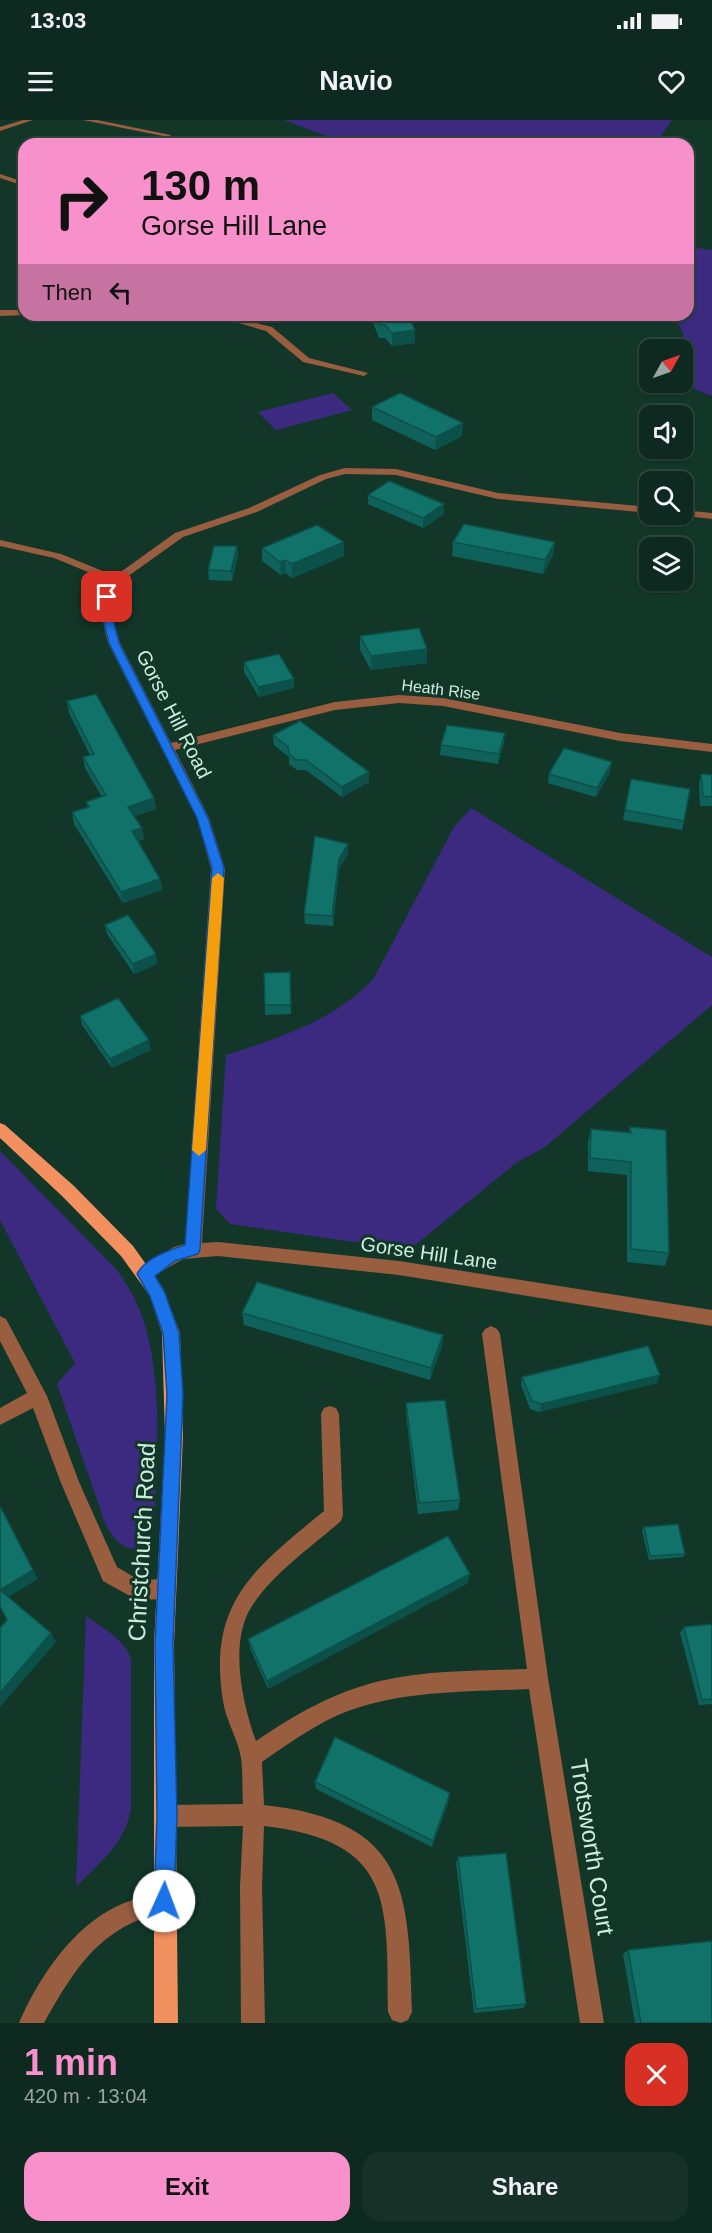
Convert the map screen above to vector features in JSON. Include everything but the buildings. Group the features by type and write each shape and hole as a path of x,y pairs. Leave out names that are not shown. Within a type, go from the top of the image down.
{"main road":[{"name":"Christchurch Road","path":"0,1129 94,1216 145,1274 157,1293 165,1314 174,1354 174,1436 165,1589 166,2023"}],"street":[{"path":"14,126 22,120"},
{"path":"0,129 30,120"},
{"path":"87,120 168,135"},
{"path":"0,176 18,182"},
{"path":"0,313 18,313"},
{"path":"238,321 269,329 306,360 364,373"},
{"path":"0,543 57,556 116,580 179,535 254,510 322,477 345,471 396,472 498,496 639,509"},
{"path":"693,514 712,516"},
{"name":"Gorse Hill Road","path":"116,580 107,597 110,629 203,818 218,868 193,1249"},
{"name":"Heath Rise","path":"168,748 335,706 387,699 443,702 620,737 712,748"},
{"name":"Gorse Hill Lane","path":"145,1274 170,1257 193,1249 293,1256 399,1268 712,1318"},
{"path":"0,1324 38,1396 70,1483 110,1574 137,1590 165,1589"},
{"name":"Trotsworth Court","path":"491,1334 538,1678 592,2023"},
{"path":"0,1417 38,1396"},
{"path":"253,2023 251,1886 254,1815 251,1756 235,1711 231,1668 233,1627 241,1606 256,1588 294,1549 334,1515 330,1414"},
{"path":"251,1756 324,1712 360,1696 401,1687 538,1678"},
{"path":"167,1816 279,1815 319,1825 360,1845 381,1869 392,1899 399,1954 400,2012"},
{"path":"32,2023 62,1970 93,1934 107,1922 133,1910 164,1901"}],"shaded area":[{"path":"284,120 672,120 659,138 331,138"},
{"path":"694,248 712,250 712,396 693,388 693,339 680,339 684,335 677,321 694,321"},
{"path":"333,393 352,410 276,430 258,412"},
{"path":"471,808 712,957 712,1005 545,1147 516,1163 409,1250 230,1224 216,1209 226,1055 306,1026 359,993 374,978 454,827"},
{"path":"0,1151 117,1270 134,1297 142,1316 148,1336 155,1379 157,1446 154,1521 146,1540 138,1549 118,1542 105,1523 57,1384 75,1363 0,1220"},
{"path":"86,1616 118,1640 131,1659 131,1808 124,1832 110,1852 76,1887"}],"slow traffic":[{"path":"199,1150 209,979 218,878"}],"route":[{"path":"107,597 107,615 114,643 203,818 218,868 193,1249 170,1257 145,1274 157,1293 165,1314 174,1354 174,1436 165,1589 167,1816 164,1901"}]}
